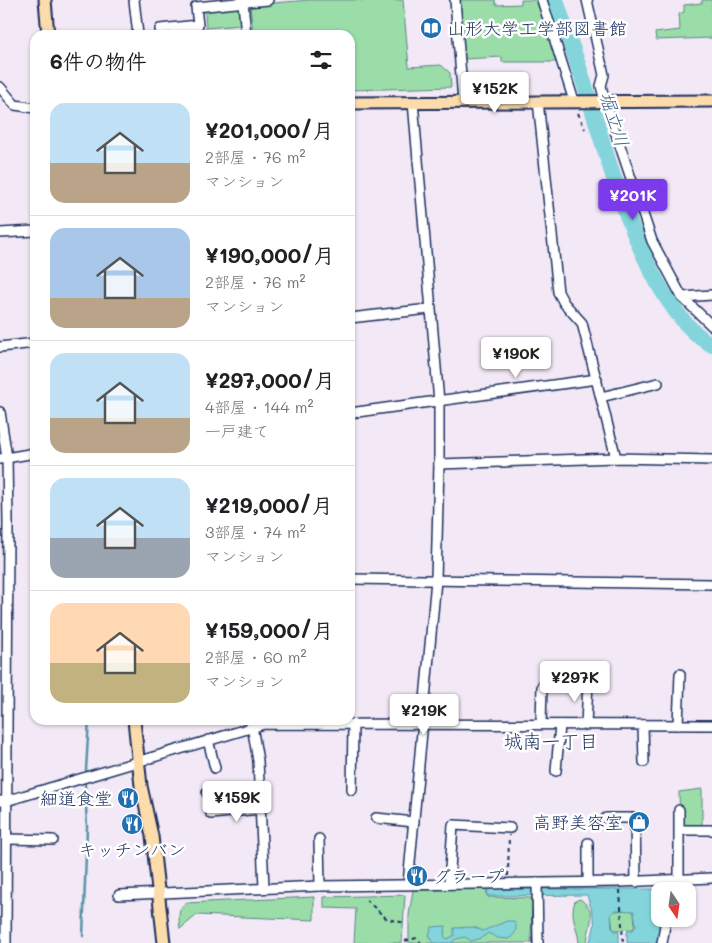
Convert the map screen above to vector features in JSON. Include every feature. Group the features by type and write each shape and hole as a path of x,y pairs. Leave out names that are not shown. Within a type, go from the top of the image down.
{"main road":[{"path":"45,0 48,30"},
{"path":"355,103 712,101"},
{"path":"134,725 140,786 152,836 164,943"}],"street":[{"path":"134,0 137,30"},
{"path":"160,30 198,25 196,6 268,0"},
{"path":"455,0 463,101"},
{"path":"542,0 575,101"},
{"path":"587,0 589,20 604,75 601,86 603,101 652,241 682,297 712,326"},
{"path":"243,2 246,30"},
{"path":"0,87 15,105 30,107"},
{"path":"538,101 558,292 564,303 582,323 616,458"},
{"path":"408,884 436,580 439,464 439,402 429,309 412,102"},
{"path":"0,233 30,230"},
{"path":"682,297 712,295"},
{"path":"355,317 429,309"},
{"path":"0,347 30,344"},
{"path":"355,412 597,380"},
{"path":"601,397 658,383"},
{"path":"0,412 3,458 3,801 7,839 3,871 6,943"},
{"path":"3,458 30,455"},
{"path":"439,464 616,458 712,460"},
{"path":"355,579 712,584"},
{"path":"678,725 680,674"},
{"path":"586,725 588,682"},
{"path":"541,724 542,686"},
{"path":"355,724 712,725"},
{"path":"3,801 138,762 208,740 246,725"},
{"path":"251,725 258,761 264,888"},
{"path":"352,790 353,725"},
{"path":"556,771 560,725"},
{"path":"643,725 644,762"},
{"path":"208,740 215,768"},
{"path":"207,793 258,790"},
{"path":"211,814 260,809"},
{"path":"679,810 679,880"},
{"path":"376,818 414,822"},
{"path":"606,818 635,818 636,882"},
{"path":"449,884 453,825 510,828"},
{"path":"680,830 712,830"},
{"path":"7,839 53,840"},
{"path":"319,839 320,886"},
{"path":"588,843 588,882"},
{"path":"119,895 408,884 508,883 537,889 588,882 636,882 712,878"},
{"path":"537,889 538,943"},
{"path":"662,943 664,928"}],"path":[{"path":"575,101 585,129"},
{"path":"508,883 510,828"},
{"path":"620,887 623,943"},
{"path":"366,900 387,919 406,923"},
{"path":"404,941 417,938 421,943"}],"green space":[{"path":"309,0 403,0 409,67 441,65 450,73 451,87 355,90 355,30 252,30 250,5"},
{"path":"459,0 495,0 496,5 521,4 521,0 539,0 556,62 502,62 502,57 464,59"},
{"path":"702,0 712,0 712,38 656,40 655,33 680,30 679,14 684,12 684,5 702,3"},
{"path":"238,7 240,25 206,28 205,11"},
{"path":"702,789 702,825 680,827 679,792"},
{"path":"486,889 488,897 532,898 531,943 409,943 409,915 413,890"},
{"path":"405,895 402,943 354,943 356,909 324,908 324,897"},
{"path":"314,897 314,920 197,915 180,929 180,912 185,903"},
{"path":"580,899 590,909 591,914 587,943 579,943 573,917 575,901"},
{"path":"631,910 634,913 635,925 633,929 613,930 611,914 615,911"}],"water":[{"path":"488,889 651,889 651,928 660,928 657,943 627,943 627,932 633,930 636,926 634,911 615,910 611,914 612,928 615,931 619,931 619,943 589,943 594,924 587,895 487,896"},
{"path":"507,921 514,921 516,926 516,931 508,939 498,938 488,933 482,938 471,941 465,937 456,939 451,943 434,943 429,935 432,927 446,926 444,936 447,939 454,936 454,928 474,927 483,931"}],"waterway":[{"name":"堀立川","path":"556,0 582,75 617,189 649,266 667,299 688,327 712,345"},
{"path":"86,770 89,725"},
{"path":"83,936 87,827 85,784"}],"place":[{"name":"山形大学工学部図書館","path":"431,28"},
{"name":"細道食堂","path":"128,798"},
{"name":"高野美容室","path":"639,822"},
{"name":"キッチンバン","path":"132,824"},
{"name":"グラープ","path":"417,876"}],"district":[{"name":"城南一丁目","path":"551,740"}]}
